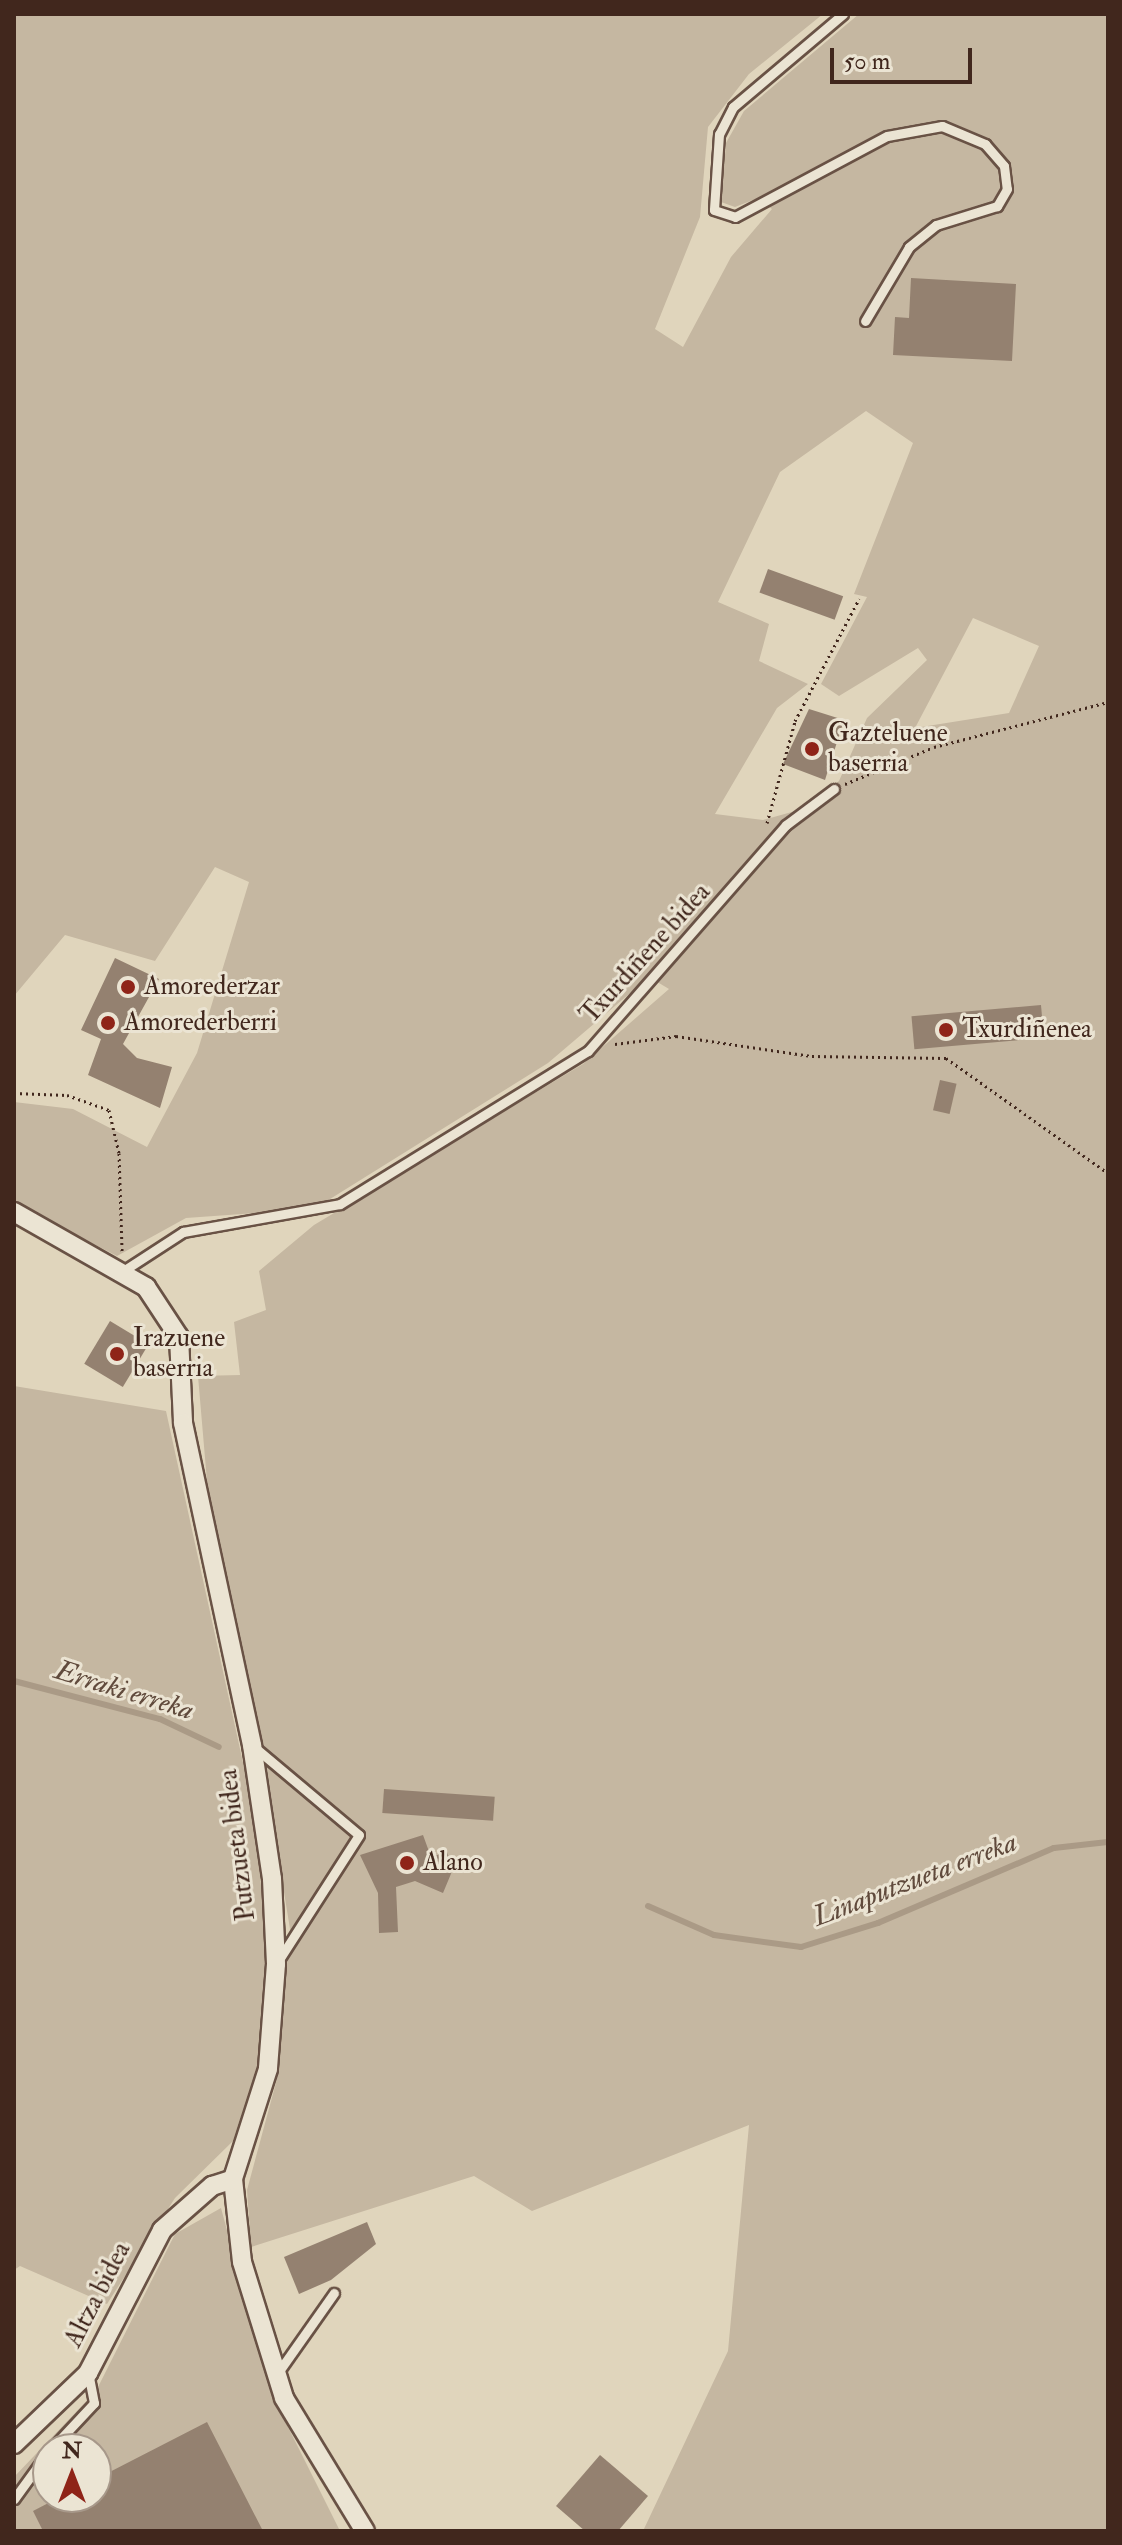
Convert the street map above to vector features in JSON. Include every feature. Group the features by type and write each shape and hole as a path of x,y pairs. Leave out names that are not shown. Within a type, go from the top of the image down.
{"street":[{"name":"Putzueta bidea","path":"14,1212 123,1271 161,1303 179,1337 183,1423 252,1745 269,1845 276,1964 268,2069 233,2179 242,2262 277,2374 365,2531"},
{"name":"Altza bidea","path":"14,2444 88,2373 162,2230 212,2186 233,2179"}],"lane":[{"path":"843,14 733,107 719,134 714,210 735,217 887,136 942,126 985,144 1004,166 1007,189 997,206 936,225 909,247 865,321"},
{"name":"Txurdiñene bidea","path":"123,1271 183,1232 340,1204 588,1051 759,857 834,789"},
{"path":"252,1745 359,1835 276,1964"},
{"path":"277,2374 334,2293"},
{"path":"66,2433 94,2403 88,2373"},
{"path":"14,2499 32,2475"}],"path":[{"path":"759,857 795,721 859,599"},
{"path":"834,789 934,747 1108,702"},
{"path":"588,1051 676,1036 812,1056 946,1058 1108,1173"},
{"path":"14,1093 91,1099 109,1110 119,1153 123,1271"}],"shaded area":[{"path":"14,14 823,14 749,74 708,127 700,217 655,329 683,347 731,257 772,209 758,198 735,207 721,202 726,143 744,111 859,14 1108,14 1108,2531 643,2531 728,2351 749,2125 532,2211 474,2176 251,2247 247,2190 277,2079 290,1929 254,1707 208,1493 198,1376 240,1375 234,1322 266,1310 259,1271 314,1225 583,1064 669,989 649,977 548,1063 314,1209 186,1218 117,1256 14,1203 14,1102 73,1109 147,1147 197,1053 249,882 215,867 155,961 65,935 14,996","holes":["866,411 913,443 854,594 867,597 821,684 839,696 918,648 927,660 867,718 839,781 799,810 763,820 715,814 777,708 808,684 759,661 769,624 718,602 780,472","973,618 1039,646 1009,713 915,728"]},
{"path":"14,1386 166,1411 256,1822 268,1974 258,2064 233,2141 175,2198 107,2304 20,2266 14,2270"},
{"path":"221,2208 271,2393 340,2531 14,2531 14,2477 32,2458 32,2513 112,2513 112,2433 56,2433 96,2391 175,2234"}],"building":[{"path":"911,278 1016,284 1012,361 893,355 895,317 909,318"},
{"path":"768,569 843,596 835,620 759,592"},
{"name":"Gazteluene baserria","path":"809,709 844,720 825,780 783,764"},
{"path":"115,958 159,979 123,1044 137,1058 172,1067 160,1108 88,1075 101,1039 81,1030"},
{"path":"1041,1005 1044,1038 914,1049 911,1016"},
{"path":"940,1080 957,1084 950,1114 933,1110"},
{"name":"Irazuene baserria","path":"110,1321 149,1344 123,1387 84,1364"},
{"path":"384,1789 495,1797 493,1821 382,1813"},
{"name":"Alano","path":"423,1835 431,1857 447,1852 453,1869 443,1893 415,1881 396,1887 398,1932 379,1933 378,1893 360,1855"},
{"path":"367,2222 376,2244 331,2280 299,2294 284,2257"},
{"path":"207,2422 263,2531 43,2531 34,2513 112,2513 112,2471"},
{"path":"600,2455 648,2496 618,2531 585,2531 556,2506"}],"waterway":[{"name":"Erraki erreka","path":"14,1681 160,1719 219,1747"},
{"name":"Linaputzueta erreka","path":"648,1906 714,1935 801,1947 878,1923 1054,1848 1108,1842"}],"place":[{"name":"Gazteluene baserria","path":"812,749"},
{"name":"Amorederzar","path":"128,987"},
{"name":"Amorederberri","path":"108,1023"},
{"name":"Txurdiñenea","path":"946,1030"},
{"name":"Irazuene baserria","path":"117,1354"},
{"name":"Alano","path":"407,1863"}]}
